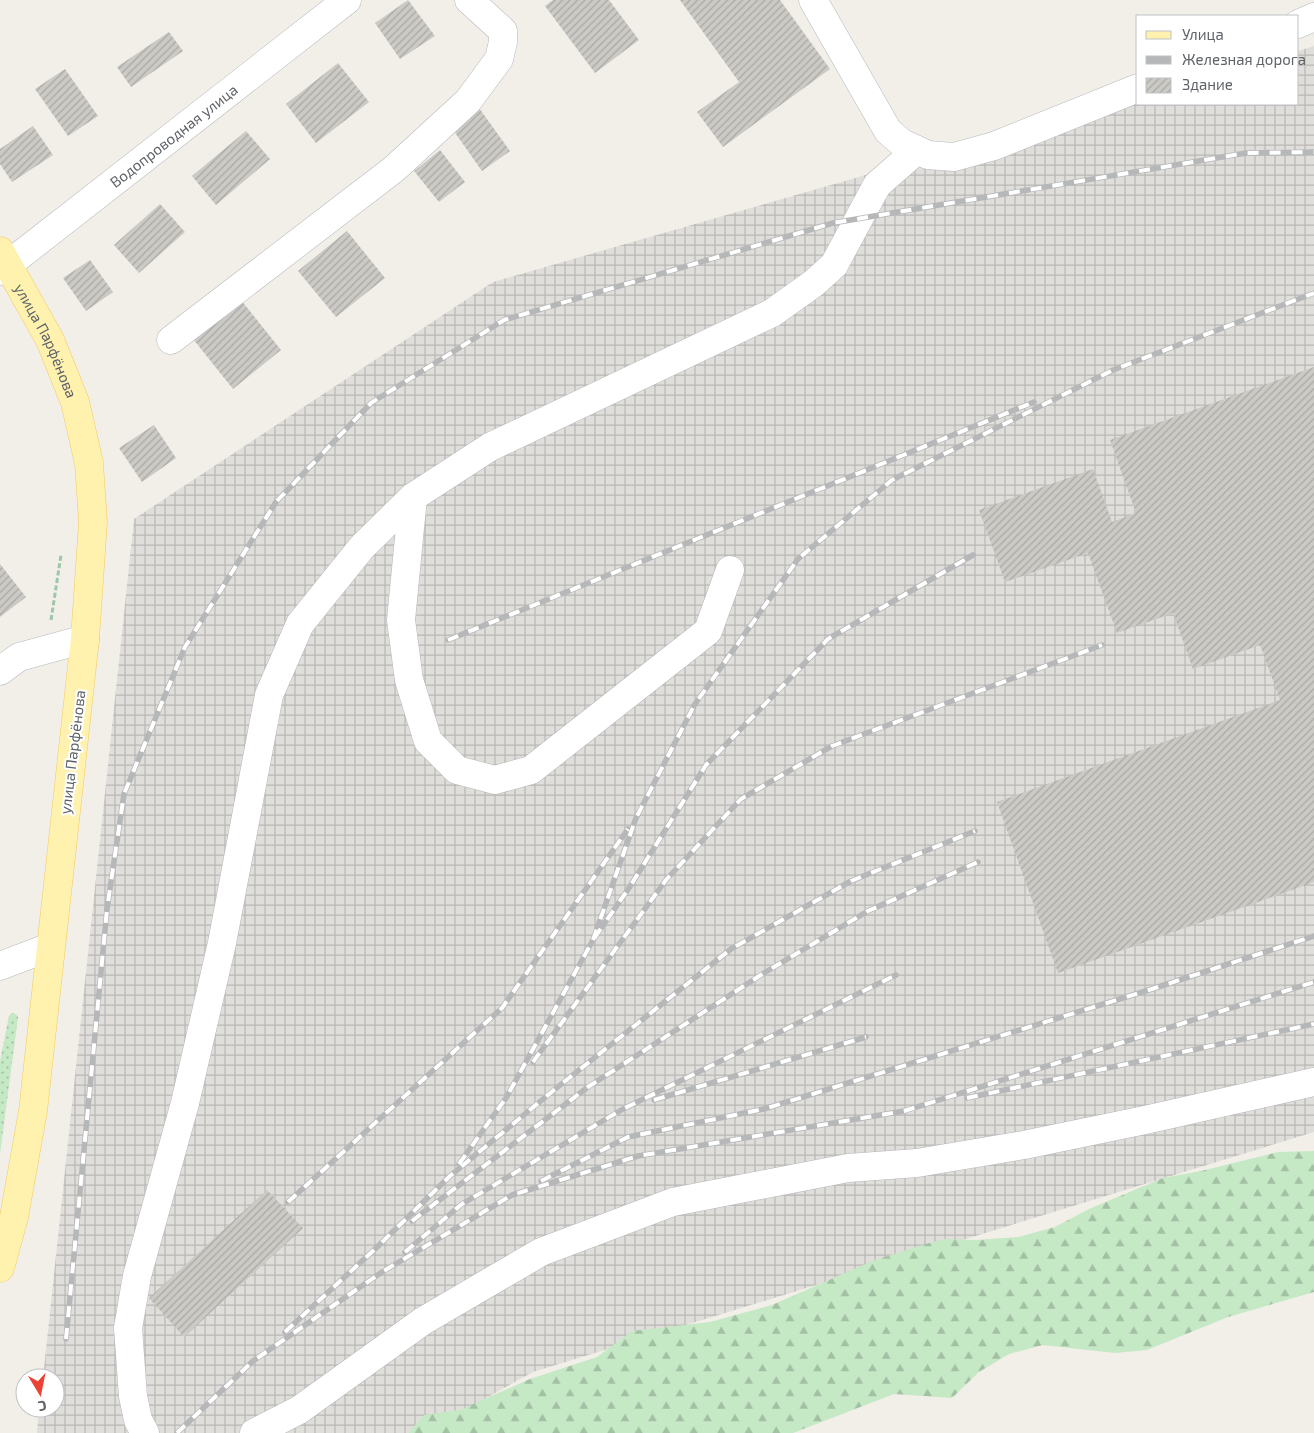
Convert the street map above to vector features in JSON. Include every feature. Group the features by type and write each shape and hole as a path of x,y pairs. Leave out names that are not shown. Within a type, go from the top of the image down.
{"main road":[{"name":"улица Парфёнова","path":"3,262 50,340 75,402 89,463 93,522 85,638 33,1111 7,1212 3,1251"}],"street":[{"name":"Водопроводная улица","path":"3,262 347,0"},
{"path":"171,340 394,169 468,101 499,58 503,42 503,31 469,0"},
{"path":"814,0 888,131 902,143 928,155 954,157 994,146 1136,89"},
{"path":"1299,24 1314,17"},
{"path":"145,1433 138,1420 133,1396 128,1328 138,1276 185,1103 222,943 269,695 300,624 362,547 413,497 490,447 772,313 814,283 834,265 877,185 917,150"},
{"path":"413,497 402,620 409,680 428,741 457,770 495,780 531,770 708,631 730,570"},
{"path":"0,671 20,657 85,638"},
{"path":"0,966 50,947"},
{"path":"254,1433 300,1410 423,1321 540,1252 674,1202 848,1168 917,1163 1024,1145 1314,1082"}],"path":[{"path":"46,650 62,547"}],"shaded area":[{"path":"1314,46 1314,1132 533,1372 423,1433 37,1433 38,1418 65,1418 65,1368 44,1368 134,519 493,282 1136,98 1136,105 1299,105 1299,51"}],"green space":[{"path":"12,1013 18,1017 0,1154 0,1061 9,1016"},
{"path":"1314,1151 1314,1292 1228,1317 1147,1350 1115,1353 1043,1345 1009,1354 979,1372 952,1398 894,1394 793,1433 408,1433 424,1415 460,1410 530,1379 597,1357 632,1331 710,1322 772,1305 870,1262 943,1239 977,1240 1018,1237 1055,1227 1089,1209 1163,1178 1201,1171 1278,1152"}],"building":[{"path":"408,0 435,36 400,59 375,23"},
{"path":"553,0 609,0 639,40 595,73 545,6"},
{"path":"680,0 780,0 830,69 723,147 697,112 739,82"},
{"path":"169,32 183,51 131,87 117,67"},
{"path":"338,63 369,102 316,143 286,104"},
{"path":"65,69 98,116 68,136 35,89"},
{"path":"479,108 510,151 482,171 451,127"},
{"path":"33,126 53,155 12,182 0,164 0,149"},
{"path":"246,131 270,159 216,205 192,176"},
{"path":"440,150 465,182 439,202 414,171"},
{"path":"160,204 185,232 139,273 114,245"},
{"path":"347,231 385,278 336,317 298,271"},
{"path":"90,260 113,292 86,311 63,278"},
{"path":"241,300 281,350 233,389 193,339"},
{"path":"1314,367 1314,882 1058,973 997,802 1280,700 1260,645 1193,669 1173,613 1117,633 1088,553 1005,582 979,510 1093,469 1112,522 1136,513 1110,440"},
{"path":"154,425 176,458 142,482 119,448"},
{"path":"0,564 26,597 0,617"},
{"path":"267,1190 303,1228 184,1337 149,1298"}],"railway":[{"path":"66,1339 107,909 124,794 185,647 276,502 371,403 504,320 833,223 1246,153 1314,152"},
{"path":"593,940 636,818 695,704 798,559 892,480 1113,370 1314,293"},
{"path":"448,640 1034,402"},
{"path":"459,1164 506,1098 593,940 629,888 706,765 828,639 973,555"},
{"path":"533,1062 666,880 741,799 832,746 1102,645"},
{"path":"288,1202 502,1008 628,829"},
{"path":"285,1332 374,1250 450,1176 554,1090 731,949 851,881 975,831"},
{"path":"412,1221 588,1087 764,973 868,911 978,862"},
{"path":"541,1181 628,1137 764,1109 1152,989 1314,936"},
{"path":"405,1252 462,1204 623,1109 896,975"},
{"path":"177,1433 253,1361 382,1272 512,1195 638,1156 904,1111 1314,982"},
{"path":"967,1098 1314,1024"},
{"path":"654,1100 866,1037"}]}
